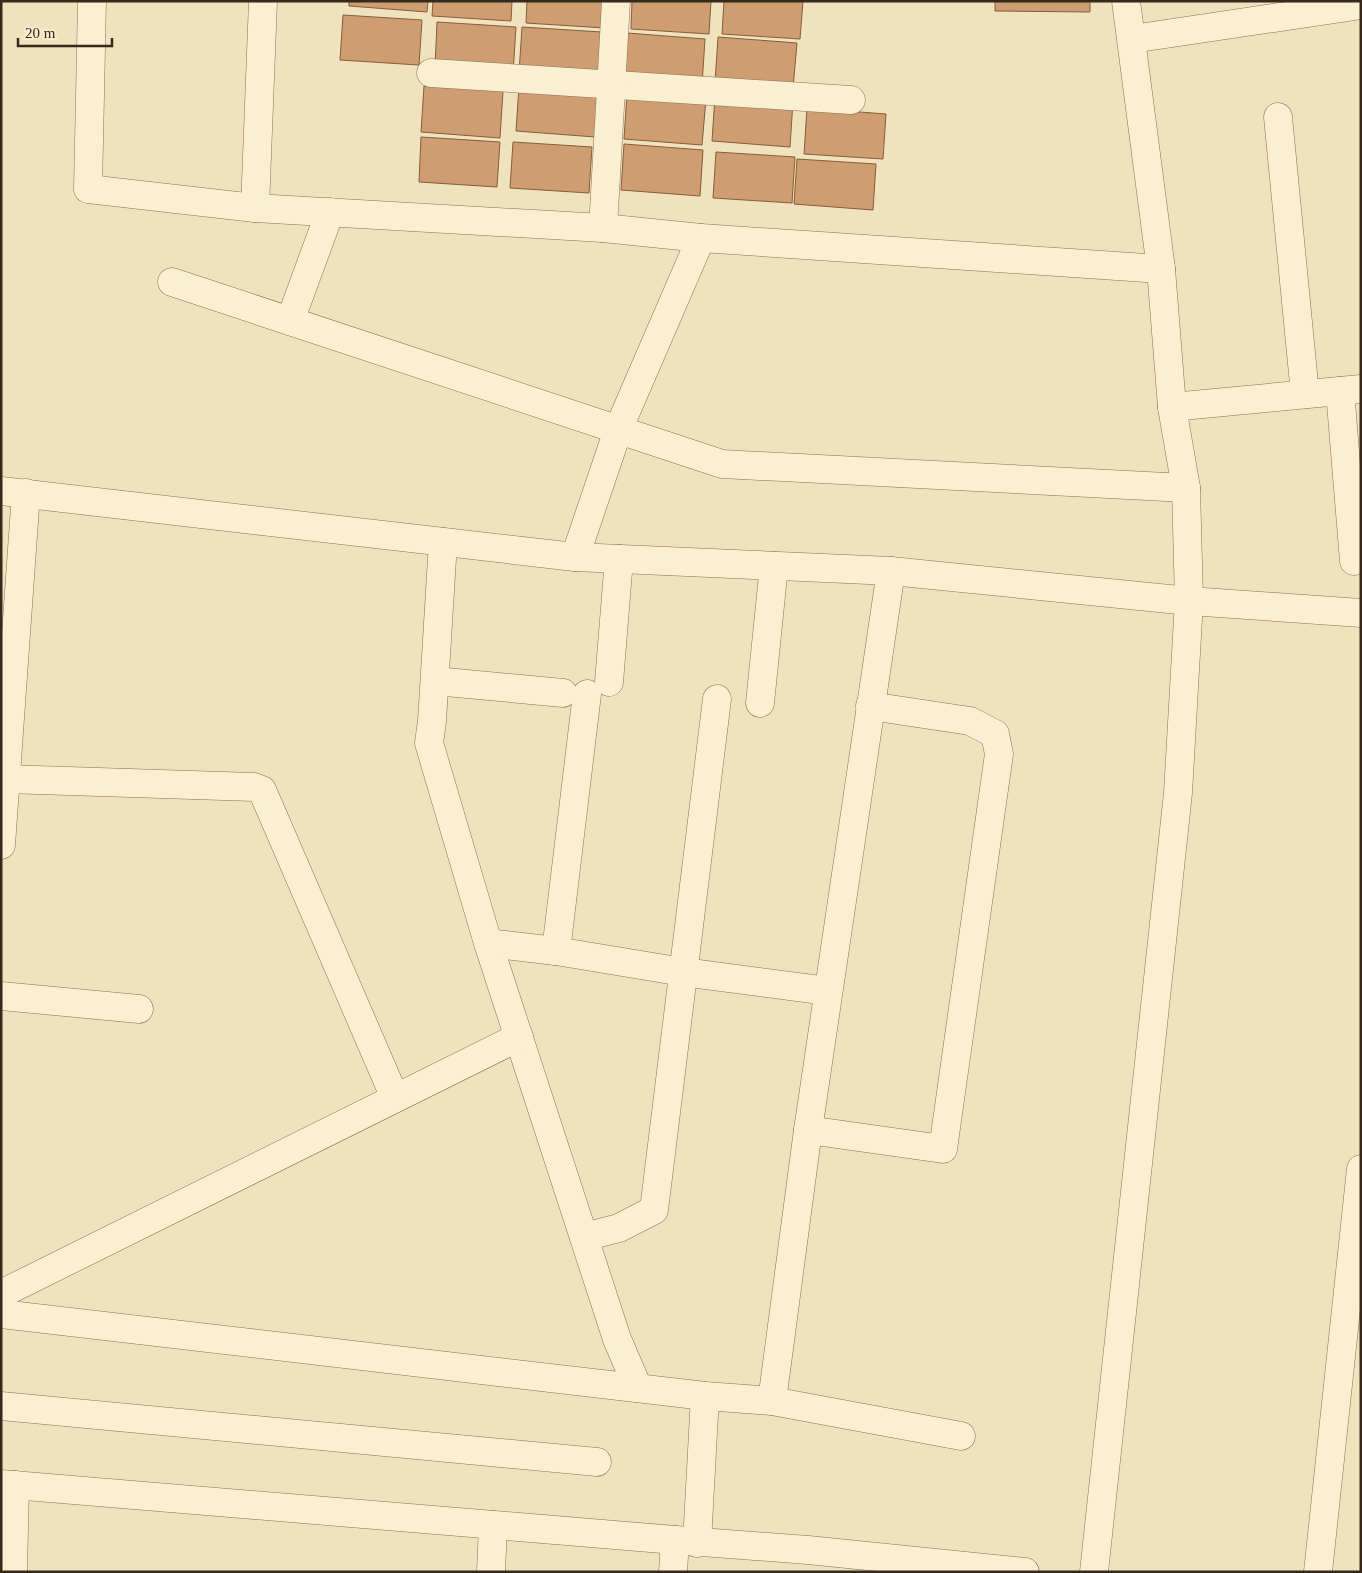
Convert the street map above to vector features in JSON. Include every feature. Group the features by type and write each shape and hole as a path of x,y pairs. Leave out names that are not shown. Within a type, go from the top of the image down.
{"street":[{"path":"92,1 88,189 255,208 602,228 701,238 1161,269"},
{"path":"255,208 263,1"},
{"path":"602,228 616,1"},
{"path":"1094,1572 1178,793 1189,601 1186,488 1172,407 1161,269 1126,1"},
{"path":"1132,39 1361,6"},
{"path":"431,73 851,100"},
{"path":"1278,117 1306,394"},
{"path":"290,321 330,212"},
{"path":"574,557 618,430 701,238"},
{"path":"172,282 722,464 1186,488"},
{"path":"1172,407 1350,390 1354,561"},
{"path":"1,845 6,779 14,492 574,557 891,571 1189,601 1361,613"},
{"path":"443,542 429,743 518,1037 617,1339 638,1388"},
{"path":"556,951 586,690 619,559"},
{"path":"760,702 774,566"},
{"path":"772,1401 808,1130 891,571"},
{"path":"434,681 586,690"},
{"path":"584,1238 619,1228 654,1210 717,699"},
{"path":"808,1130 943,1149 999,754 995,734 970,721 870,706"},
{"path":"6,779 254,787 262,790 395,1098"},
{"path":"488,943 556,951 683,972 828,991"},
{"path":"1,996 139,1009"},
{"path":"1,1294 518,1037"},
{"path":"1318,1572 1361,1169"},
{"path":"1,1314 705,1396 772,1401 961,1436"},
{"path":"673,1572 686,1541 705,1396"},
{"path":"1,1406 597,1462"},
{"path":"12,1572 8,1484 686,1541 807,1561 1025,1572"},
{"path":"491,1572 493,1525"}],"building":[{"path":"349,1 428,1 427,12 349,6"},
{"path":"433,1 512,1 511,21 432,16"},
{"path":"527,1 607,1 605,28 526,23"},
{"path":"632,1 711,1 709,34 631,29"},
{"path":"724,1 803,1 800,39 722,34"},
{"path":"995,1 1090,1 1090,12 995,11"},
{"path":"343,15 422,20 419,65 340,60"},
{"path":"437,22 516,27 513,73 435,68"},
{"path":"522,27 602,32 598,78 519,73"},
{"path":"627,33 705,39 702,85 623,79"},
{"path":"718,37 797,43 793,88 715,83"},
{"path":"424,86 503,91 500,138 421,132"},
{"path":"519,86 598,91 595,137 516,131"},
{"path":"627,93 706,99 702,145 624,139"},
{"path":"715,96 793,101 790,147 712,141"},
{"path":"807,108 886,114 883,159 804,154"},
{"path":"421,137 500,142 497,187 419,182"},
{"path":"513,142 592,147 589,193 510,188"},
{"path":"624,144 703,150 700,196 621,190"},
{"path":"716,152 795,157 792,203 713,198"},
{"path":"797,159 876,164 873,210 794,204"}]}
